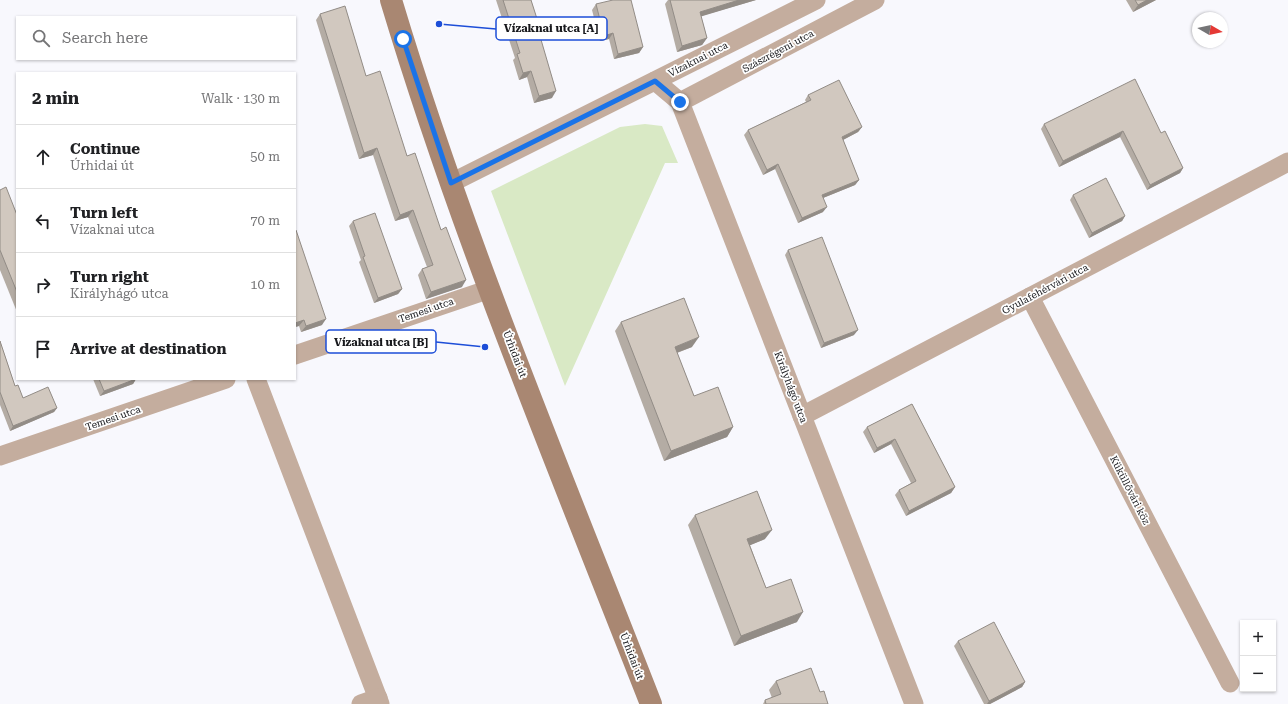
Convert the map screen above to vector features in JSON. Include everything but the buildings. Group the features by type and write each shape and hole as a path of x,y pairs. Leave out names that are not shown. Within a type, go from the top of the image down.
{"main road":[{"name":"Úrhidai út","path":"391,0 451,183 490,289 651,704"}],"street":[{"name":"Vízaknai utca","path":"451,183 816,0"},
{"name":"Szászrégeni utca","path":"680,102 875,0"},
{"name":"Királyhágó utca","path":"655,81 680,102 914,704"},
{"name":"Gyulafehérvári utca","path":"802,416 1288,162"},
{"name":"Temesi utca","path":"296,355 490,289"},
{"name":"Küküllővári köz","path":"1030,296 1230,683"},
{"name":"Temesi utca","path":"0,456 223,380"},
{"path":"256,380 373,702"}],"green space":[{"path":"645,124 662,126 678,163 665,163 565,386 491,191 620,127"}],"place":[{"name":"Vízaknai utca [A]","path":"439,24"},
{"name":"Vízaknai utca [B]","path":"485,347"}],"route":[{"path":"403,39 451,183 655,81 680,102"}]}
